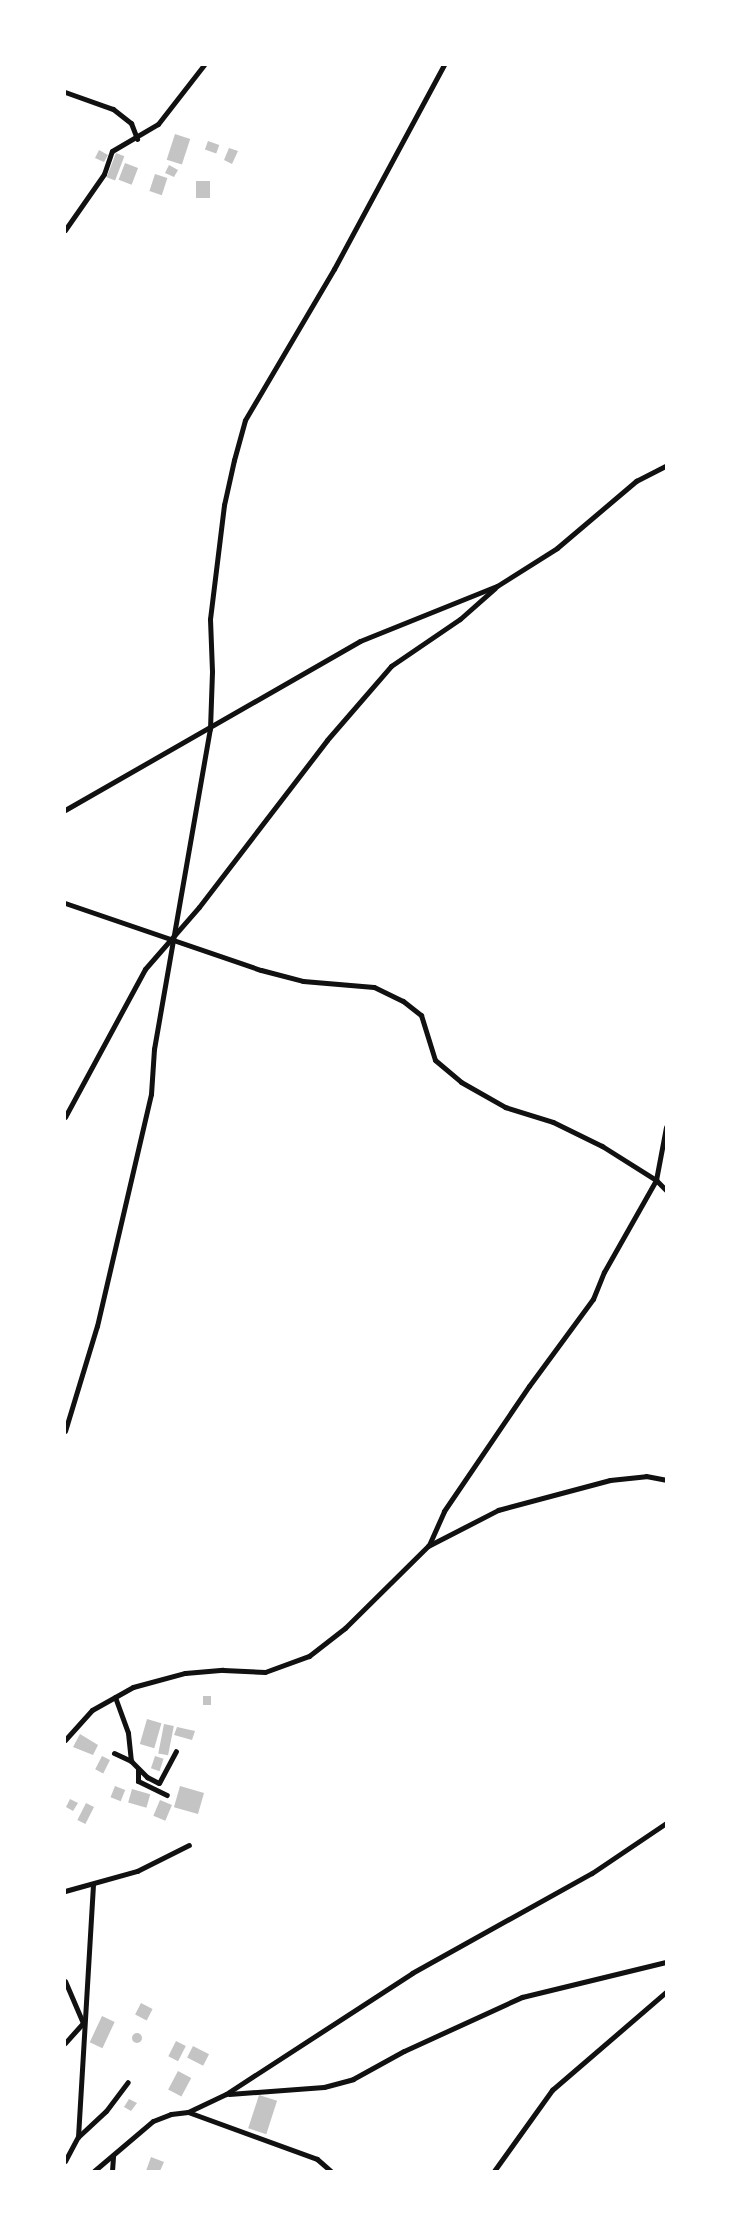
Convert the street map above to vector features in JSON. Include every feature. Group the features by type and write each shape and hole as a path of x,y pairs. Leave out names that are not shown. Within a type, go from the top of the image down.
{"street":[{"path":"65,230 104,174 112,151 137,139 158,124 204,65"},
{"path":"65,1431 97,1326 127,1189 140,1150 173,939 210,729 212,670 210,619 217,552 224,505 246,420 334,269 444,65"},
{"path":"65,92 113,109 131,123 137,139"},
{"path":"65,1117 145,969 173,939 327,740 391,666 460,619 497,586 557,548 636,481 666,466"},
{"path":"65,810 210,729 360,641 497,586"},
{"path":"65,903 261,970 303,981 374,987 403,1001 421,1015 435,1060 461,1082 505,1107 552,1122 602,1146 656,1180 666,1190"},
{"path":"428,1546 444,1511 529,1386 593,1299 604,1272 656,1180 666,1127"},
{"path":"65,1740 92,1710 133,1687 185,1673 223,1670 265,1672 309,1656 345,1628 428,1546 498,1510 556,1492 610,1480 646,1476 666,1480"},
{"path":"115,1697 128,1733 131,1761"},
{"path":"114,1753 131,1761 138,1770 159,1783 176,1751"},
{"path":"138,1770 138,1782 167,1795"},
{"path":"94,2171 152,2122 171,2114 188,2112 226,2094 412,1973 592,1874 666,1824"},
{"path":"65,1891 137,1872 189,1845"},
{"path":"78,2136 83,2023 93,1884"},
{"path":"226,2094 324,2087 353,2079 404,2051 522,1997 666,1962"},
{"path":"65,1981 83,2023"},
{"path":"494,2171 552,2090 666,1992"},
{"path":"65,2043 83,2023"},
{"path":"65,2161 78,2136 106,2111 128,2082"},
{"path":"188,2112 316,2159 331,2171"},
{"path":"112,2171 113,2156"}],"building":[{"path":"175,134 190,139 182,165 167,160"},
{"path":"208,141 219,145 216,154 205,149"},
{"path":"229,148 238,151 232,164 224,160"},
{"path":"99,150 108,155 104,162 95,158"},
{"path":"116,153 124,156 115,180 107,177"},
{"path":"125,163 138,168 132,185 119,180"},
{"path":"169,165 178,170 174,177 165,173"},
{"path":"155,174 167,178 162,195 149,191"},
{"path":"196,181 210,181 210,198 196,198"},
{"path":"203,1696 211,1696 211,1705 203,1705"},
{"path":"147,1719 161,1723 154,1748 140,1744"},
{"path":"164,1724 174,1726 168,1755 158,1753"},
{"path":"177,1727 195,1731 192,1740 174,1735"},
{"path":"80,1734 98,1745 93,1755 73,1747"},
{"path":"102,1756 110,1760 103,1773 95,1769"},
{"path":"155,1756 164,1759 160,1771 151,1768"},
{"path":"115,1786 125,1790 121,1801 111,1797"},
{"path":"180,1786 204,1793 198,1814 174,1807"},
{"path":"132,1789 150,1794 146,1808 128,1802"},
{"path":"70,1799 78,1803 73,1811 66,1807"},
{"path":"160,1800 172,1805 165,1821 153,1816"},
{"path":"86,1803 94,1807 85,1824 77,1820"},
{"path":"141,2003 153,2009 147,2020 135,2015"},
{"path":"102,2016 115,2022 102,2048 90,2042"},
{"path":"135,2033 139,2033 142,2038 141,2042 135,2043 132,2040 132,2036"},
{"path":"176,2041 186,2046 178,2061 168,2056"},
{"path":"193,2046 209,2054 203,2066 187,2058"},
{"path":"178,2071 191,2078 181,2097 168,2090"},
{"path":"259,2095 277,2101 266,2134 248,2128"},
{"path":"129,2099 137,2103 131,2111 124,2107"},
{"path":"151,2157 164,2162 160,2171 146,2171"}]}
